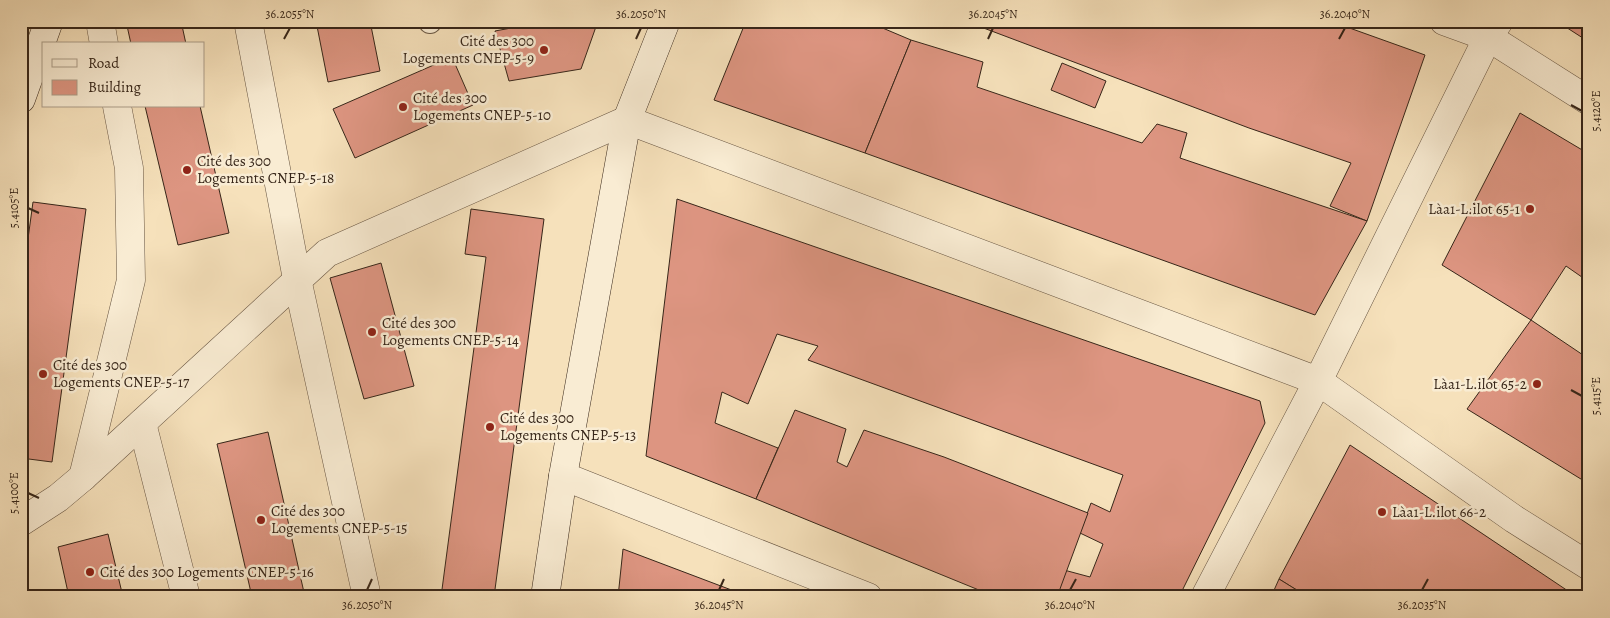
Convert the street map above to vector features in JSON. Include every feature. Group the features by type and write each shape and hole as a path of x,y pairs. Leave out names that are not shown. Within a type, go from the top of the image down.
{"street":[{"path":"21,99 49,21"},
{"path":"100,21 104,42"},
{"path":"248,21 297,279 367,597"},
{"path":"545,597 563,476 627,120 666,21"},
{"path":"1444,21 1494,29 1589,102"},
{"path":"1205,597 1318,381 1494,29"},
{"path":"83,476 131,280 129,168 116,108"},
{"path":"21,522 58,498 327,253 627,120 1318,381 1514,519 1589,566"},
{"path":"142,423 186,597"},
{"path":"563,476 868,597"}],"building":[{"path":"126,21 181,21 186,42 131,42"},
{"path":"316,21 370,21 380,71 328,82"},
{"name":"Cité des 300 Logements CNEP-5-9","path":"527,21 598,21 581,69 509,81 495,31 522,26"},
{"path":"746,21 866,21 911,40 865,153 714,100"},
{"path":"965,21 1330,21 1425,55 1367,221 1330,206 1351,163 1249,128"},
{"path":"1558,21 1589,21 1589,42 1558,22"},
{"path":"911,40 983,62 977,87 1142,143 1157,124 1187,133 1180,158 1367,221 1315,315 865,153"},
{"name":"Cité des 300 Logements CNEP-5-10","path":"452,57 473,105 355,158 333,109"},
{"path":"1062,63 1106,81 1095,108 1051,90"},
{"name":"Cité des 300 Logements CNEP-5-18","path":"145,108 200,108 229,233 178,245"},
{"name":"Làa1-L.ilot 65-1","path":"1520,113 1589,154 1589,282 1566,266 1531,320 1442,265"},
{"path":"677,199 1260,401 1265,423 1179,597 1055,597 1064,570 1090,577 1103,544 1080,533 1091,503 1110,512 1123,475 808,360 818,346 777,334 748,404 722,392 715,423 778,448 756,499 646,456"},
{"name":"Cité des 300 Logements CNEP-5-17","path":"33,202 86,209 52,462 21,458 21,290"},
{"name":"Cité des 300 Logements CNEP-5-13","path":"471,209 544,219 494,597 441,597 486,257 465,254"},
{"name":"Cité des 300 Logements CNEP-5-14","path":"381,263 414,386 364,399 330,278"},
{"name":"Làa1-L.ilot 65-2","path":"1531,320 1589,359 1589,484 1467,409"},
{"path":"795,410 846,429 837,462 847,467 864,430 944,457 1088,513 1057,597 996,597 756,499"},
{"name":"Cité des 300 Logements CNEP-5-15","path":"268,432 305,597 252,597 217,444"},
{"name":"Làa1-L.ilot 66-2","path":"1350,445 1577,597 1308,597 1279,579"},
{"path":"21,488 29,492 21,507"},
{"name":"Cité des 300 Logements CNEP-5-16","path":"108,534 123,597 69,597 58,547"},
{"path":"623,549 750,597 618,597"},
{"path":"1279,579 1308,597 1271,597"}],"place":[{"name":"Cité des 300 Logements CNEP-5-9","path":"544,50"},
{"name":"Cité des 300 Logements CNEP-5-10","path":"403,107"},
{"name":"Cité des 300 Logements CNEP-5-18","path":"187,170"},
{"name":"Làa1-L.ilot 65-1","path":"1530,209"},
{"name":"Cité des 300 Logements CNEP-5-14","path":"372,332"},
{"name":"Cité des 300 Logements CNEP-5-17","path":"43,374"},
{"name":"Làa1-L.ilot 65-2","path":"1537,384"},
{"name":"Cité des 300 Logements CNEP-5-13","path":"490,427"},
{"name":"Làa1-L.ilot 66-2","path":"1382,512"},
{"name":"Cité des 300 Logements CNEP-5-15","path":"261,520"},
{"name":"Cité des 300 Logements CNEP-5-16","path":"90,572"}]}
